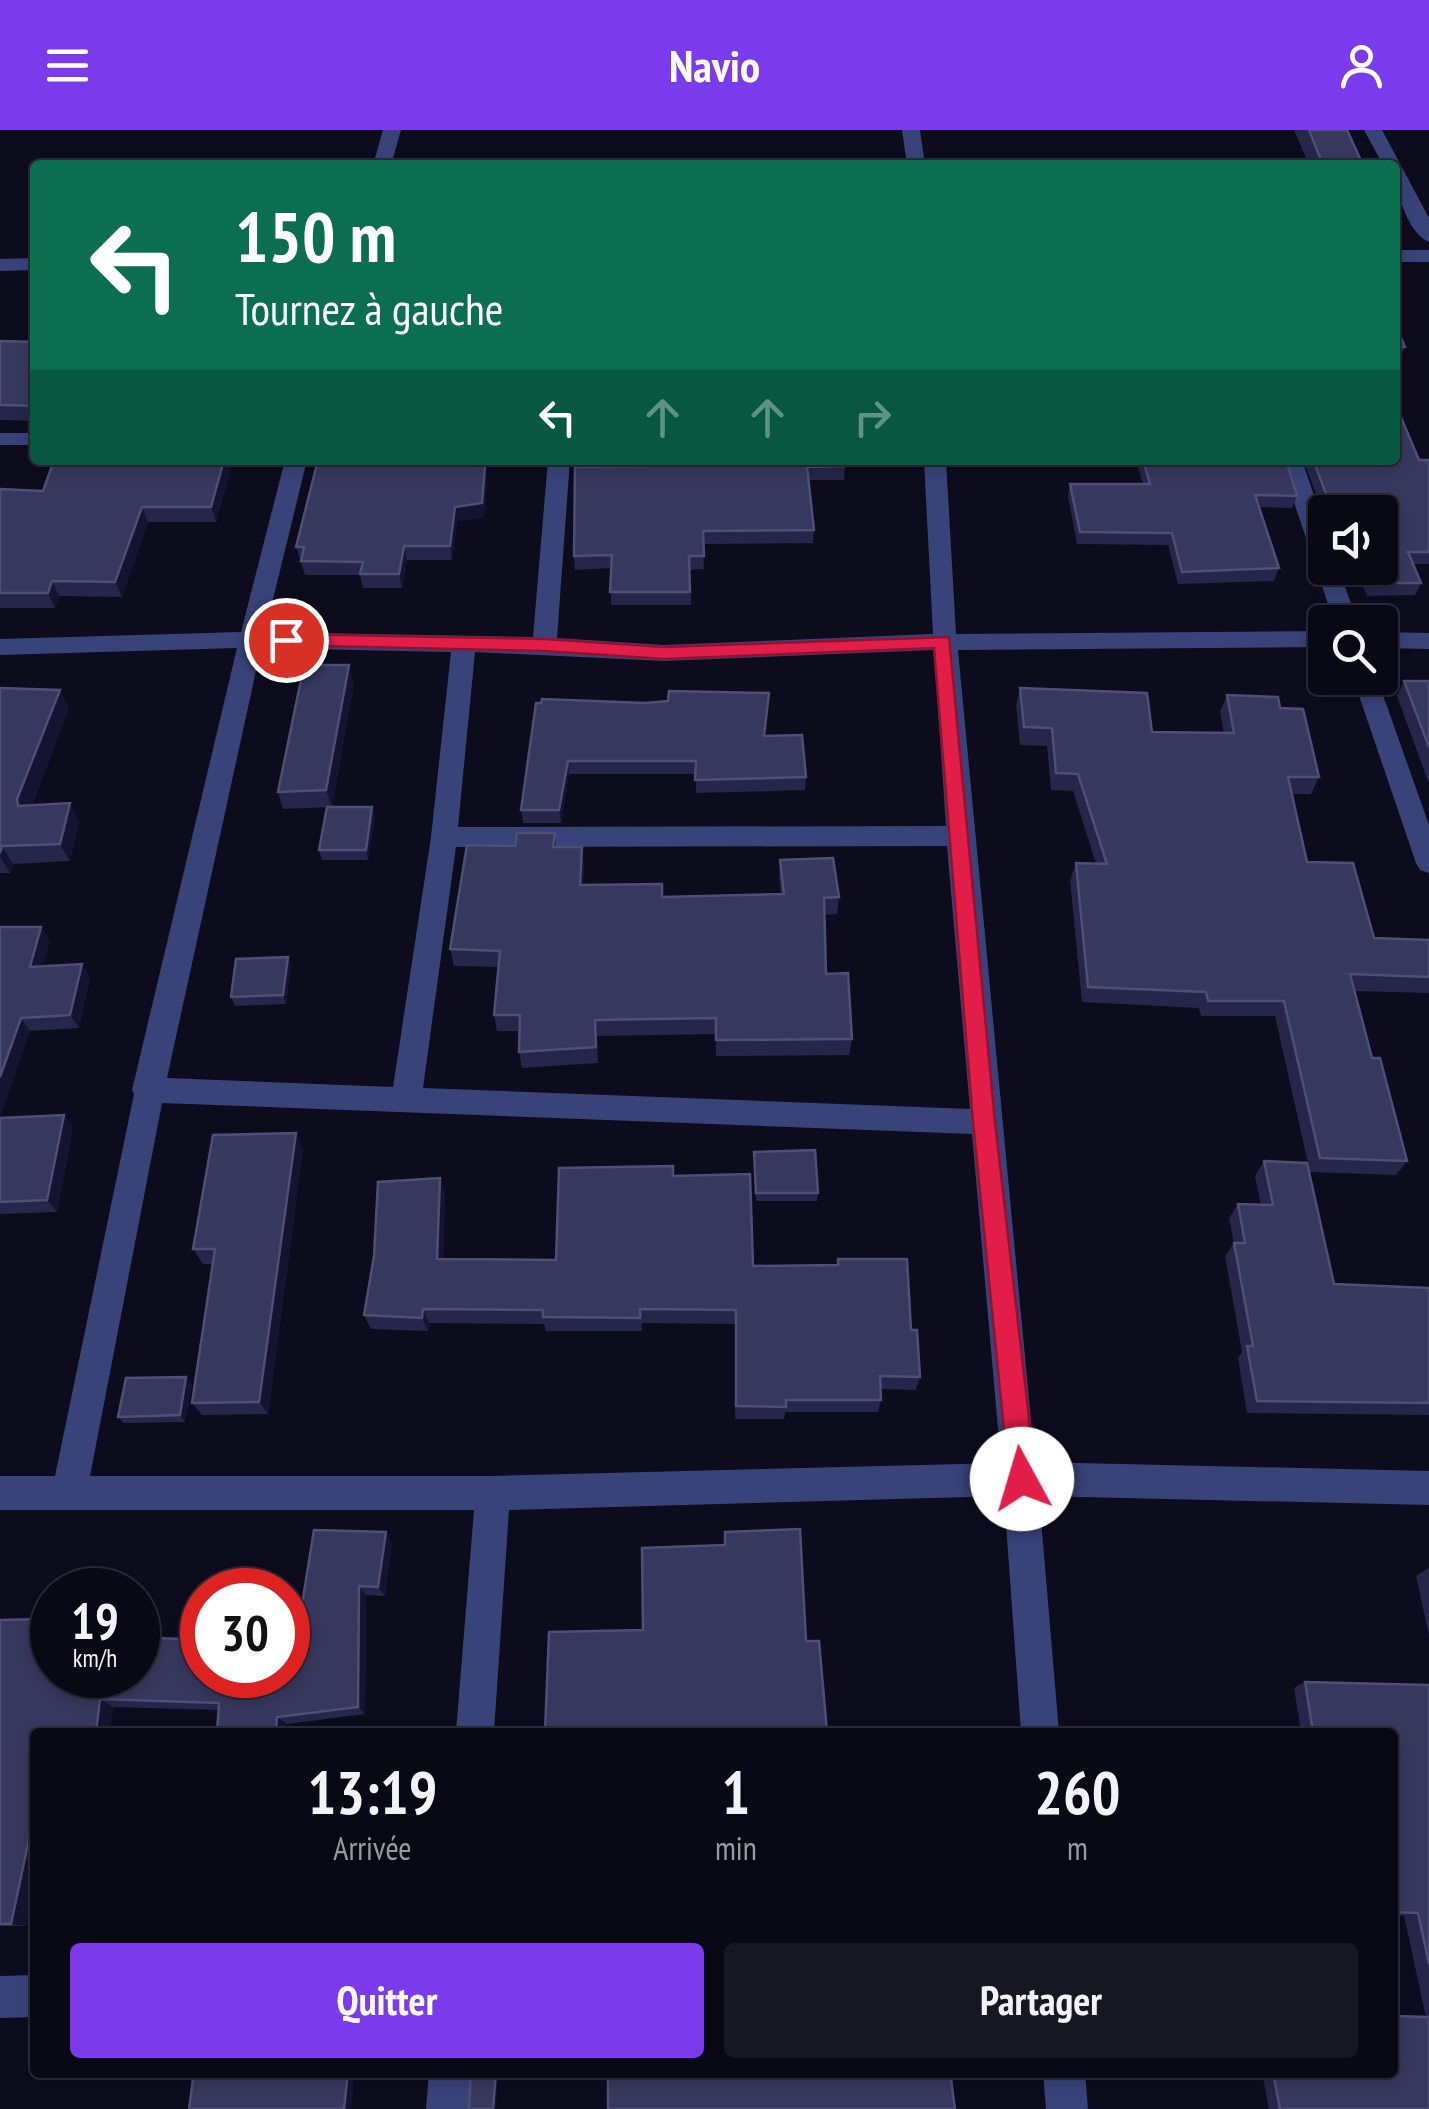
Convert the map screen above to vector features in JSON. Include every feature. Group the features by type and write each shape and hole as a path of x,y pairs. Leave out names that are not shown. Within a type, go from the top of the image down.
{"street":[{"path":"383,160 392,130"},
{"path":"912,130 915,160"},
{"path":"1373,130 1389,160"},
{"path":"1400,181 1429,236"},
{"path":"1400,256 1429,256"},
{"path":"0,265 30,264"},
{"path":"0,439 30,439"},
{"path":"69,1494 147,1090 250,640 295,465"},
{"path":"544,645 560,465"},
{"path":"935,465 943,642 959,836 984,1122 1022,1479 1040,1728"},
{"path":"1293,465 1308,511"},
{"path":"0,647 250,640 544,645 664,653 943,642 1308,639"},
{"path":"1398,641 1429,642"},
{"path":"406,1100 444,837 464,644"},
{"path":"1371,695 1429,863"},
{"path":"444,837 959,836"},
{"path":"147,1090 984,1122"},
{"path":"0,1493 493,1493 1022,1479 1429,1488"},
{"path":"476,1728 493,1493"},
{"path":"0,1997 30,1996"},
{"path":"447,2109 450,2078"},
{"path":"1064,2078 1067,2109"}],"building":[{"path":"1309,130 1347,130 1361,160 1321,160"},
{"path":"0,341 30,342 30,406 0,405"},
{"path":"1400,415 1419,460 1429,460 1429,552 1408,552 1421,583 1398,583 1398,495 1327,495 1315,465 1400,465"},
{"path":"52,465 223,465 211,507 142,507 115,582 52,581 48,593 0,593 0,489 43,491"},
{"path":"317,465 485,466 482,503 455,507 450,546 404,546 399,574 360,574 363,562 301,561 304,547 296,547"},
{"path":"1144,465 1288,465 1297,496 1255,495 1279,568 1182,572 1172,533 1080,532 1070,484 1150,484"},
{"path":"845,466 807,467 814,530 703,531 704,556 689,556 690,592 610,592 612,555 574,556 575,467"},
{"path":"304,665 349,665 326,790 278,792"},
{"path":"1404,681 1429,681 1429,747"},
{"path":"0,688 60,690 17,799 18,806 70,803 60,844 2,846 0,853"},
{"path":"1020,688 1147,693 1152,732 1234,733 1227,695 1278,697 1280,708 1303,709 1319,777 1288,777 1307,862 1353,863 1374,938 1429,940 1429,977 1350,974 1372,1058 1380,1058 1407,1161 1320,1158 1284,1001 1208,1001 1206,992 1088,987 1076,863 1107,864 1078,774 1056,773 1052,728 1024,727"},
{"path":"669,691 769,693 764,736 802,735 806,777 695,780 696,761 568,761 559,810 521,810 536,703 542,699 668,701"},
{"path":"327,807 372,807 366,850 319,850"},
{"path":"517,833 555,833 553,847 582,847 580,885 662,884 662,897 784,894 780,860 833,858 839,897 824,898 826,974 848,973 852,1039 716,1040 716,1018 595,1020 596,1047 519,1052 520,1015 494,1015 500,951 450,949 467,845 515,846"},
{"path":"0,927 41,927 30,967 82,964 70,1015 21,1018 0,1077"},
{"path":"288,957 283,995 231,997 236,959"},
{"path":"64,1115 47,1200 0,1202 0,1118"},
{"path":"296,1133 259,1402 192,1403 215,1249 193,1249 213,1135"},
{"path":"815,1150 818,1193 756,1193 754,1152"},
{"path":"1264,1161 1307,1163 1334,1284 1429,1288 1429,1403 1257,1401 1247,1346 1253,1346 1234,1243 1245,1243 1238,1204 1273,1205"},
{"path":"673,1166 673,1176 750,1174 753,1266 838,1265 838,1259 907,1259 911,1330 917,1330 920,1377 880,1376 881,1400 786,1400 786,1407 736,1406 736,1310 640,1309 640,1318 543,1317 543,1310 423,1309 422,1318 364,1315 374,1256 378,1182 440,1178 437,1259 556,1260 559,1168"},
{"path":"186,1377 180,1415 118,1417 126,1378"},
{"path":"800,1529 806,1641 819,1641 827,1728 545,1728 549,1632 643,1630 642,1548 725,1545 725,1532"},
{"path":"314,1530 386,1532 378,1587 359,1586 358,1707 277,1717 276,1728 217,1728 219,1703 100,1699 96,1728 30,1728 30,1834 11,1924 0,1924 0,1620 30,1619 30,1698 160,1698 160,1638 180,1639 180,1698 310,1698 308,1568"},
{"path":"1305,1682 1429,1685 1429,1964 1418,1913 1398,1912 1398,1728 1312,1728"},
{"path":"1398,2016 1429,2017 1429,2109 1280,2109 1274,2078 1398,2078"},
{"path":"193,2078 347,2078 344,2109 189,2109"},
{"path":"471,2078 496,2078 493,2109 469,2109"},
{"path":"608,2078 951,2078 955,2109 608,2109"}],"route":[{"path":"286,640 544,645 664,653 943,642 984,1122 1022,1479"}]}
